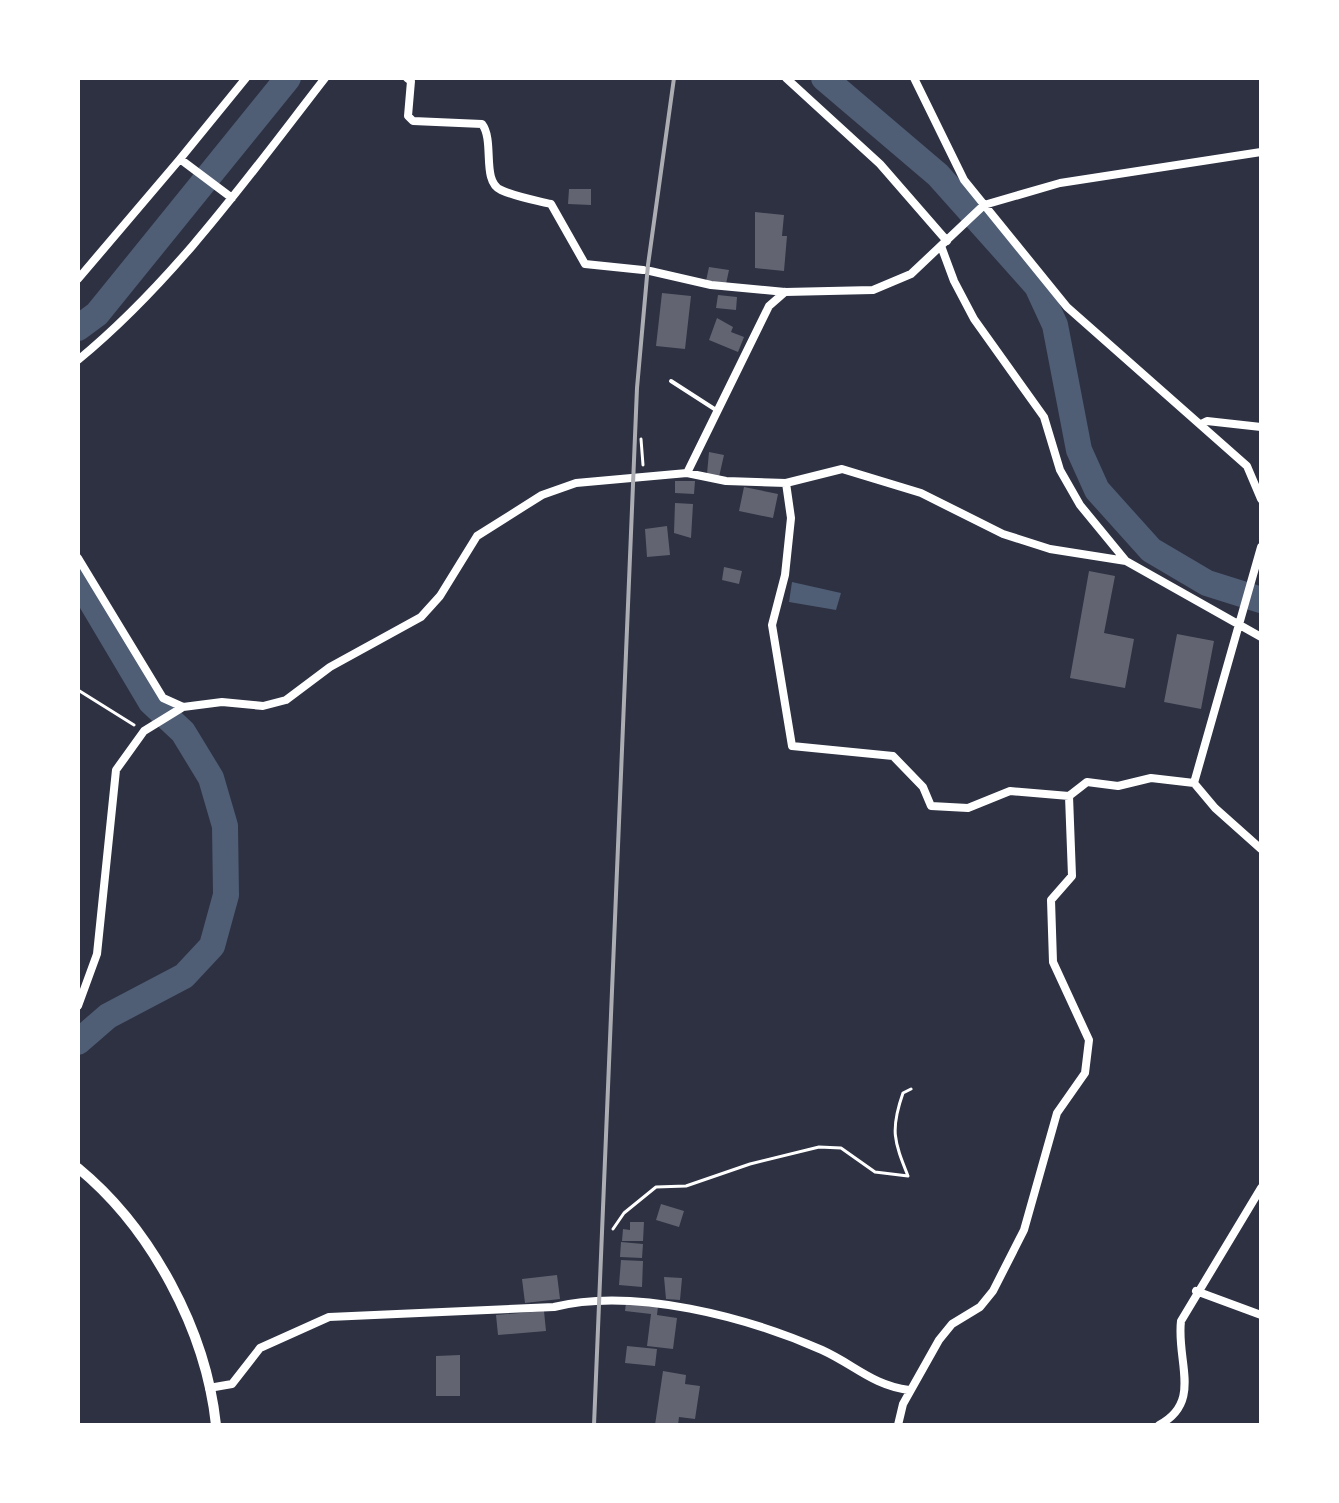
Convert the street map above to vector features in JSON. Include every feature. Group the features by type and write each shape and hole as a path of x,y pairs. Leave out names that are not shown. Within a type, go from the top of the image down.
{"street":[{"path":"78,279 182,161 246,78"},
{"path":"78,360 114,330 325,78"},
{"path":"407,78 411,81 408,116 413,121 482,124 489,139 492,181 498,189 551,204 585,264 647,271 711,285 785,292 873,290 911,274 982,208 1060,183 1261,152"},
{"path":"786,78 880,164 944,243 974,319 1044,417 1060,470 1080,505 1126,561"},
{"path":"914,78 964,180 982,208 1067,307 1247,466 1261,499"},
{"path":"182,161 228,196"},
{"path":"687,473 769,306 785,292"},
{"path":"1201,424 1207,421 1261,427"},
{"path":"78,1006 97,954 116,770 144,731 183,707 222,702 263,706 286,700 330,667 421,617 440,596 477,536 505,515 542,495 576,483 687,473 726,481 786,483 842,469 921,493 1003,534 1050,549 1126,561 1261,637"},
{"path":"786,483 791,518 785,575 772,625 792,746 893,756 923,787 931,806 968,808 1010,791 1069,796 1087,782 1118,786 1151,778 1194,783 1215,808 1261,849"},
{"path":"1194,783 1261,547"},
{"path":"78,558 163,698 183,707"},
{"path":"898,1425 909,1390 952,1324 980,1307 993,1291 1024,1230 1054,1121 1085,1073 1089,1040 1053,962 1051,900 1072,876 1069,796"},
{"path":"78,1168 99,1185 166,1276 187,1318 209,1388 216,1425"},
{"path":"1159,1425 1181,1409 1185,1396 1178,1339 1181,1321 1196,1291 1260,1192"},
{"path":"1196,1291 1261,1315"},
{"path":"209,1388 232,1384 260,1348 329,1317 554,1307 579,1301 643,1302 778,1331 840,1358 871,1381 909,1390"}],"lane":[{"path":"671,381 719,412"}],"path":[{"path":"641,439 642,478"},
{"path":"78,690 144,731"},
{"path":"613,1229 624,1213 656,1187 686,1186 750,1164 819,1147 841,1148 875,1172 908,1176 893,1139 903,1093 911,1089"}],"water":[{"path":"792,582 841,593 836,610 789,602"}],"building":[{"path":"569,189 591,189 591,205 568,204"},
{"path":"755,212 784,215 782,236 787,236 784,271 755,268"},
{"path":"709,267 729,270 726,284 706,281"},
{"path":"662,293 691,296 685,349 656,346"},
{"path":"718,295 737,297 736,310 716,308"},
{"path":"717,318 733,327 731,332 744,337 738,352 709,340"},
{"path":"709,452 724,455 719,477 707,474"},
{"path":"675,481 695,481 694,494 675,493"},
{"path":"744,487 778,494 773,518 739,511"},
{"path":"675,503 693,504 691,538 674,533"},
{"path":"667,526 670,555 647,557 645,529"},
{"path":"724,567 742,571 739,584 722,580"},
{"path":"1089,571 1115,576 1104,633 1134,639 1125,688 1070,678"},
{"path":"1177,634 1214,641 1201,709 1164,702"},
{"path":"661,1204 684,1211 679,1227 656,1220"},
{"path":"630,1222 644,1222 643,1241 622,1241 623,1229 630,1230"},
{"path":"621,1242 643,1244 642,1258 620,1257"},
{"path":"621,1260 643,1261 642,1287 619,1285"},
{"path":"557,1275 560,1299 525,1303 522,1279"},
{"path":"664,1277 682,1278 680,1300 666,1299"},
{"path":"626,1303 658,1306 657,1315 677,1318 673,1349 647,1346 651,1314 625,1311"},
{"path":"544,1311 546,1331 498,1335 496,1315"},
{"path":"627,1346 657,1349 655,1366 625,1363"},
{"path":"460,1355 460,1396 436,1396 436,1356"},
{"path":"663,1371 686,1375 685,1384 700,1386 695,1419 679,1417 678,1425 655,1425"}],"waterway":[{"path":"78,328 97,314 288,78"},
{"path":"824,78 938,175 1037,286 1055,325 1079,450 1097,490 1151,550 1207,583 1261,600"},
{"path":"78,579 151,702 183,732 211,778 225,826 226,895 212,946 184,976 108,1016 78,1042"}],"railway":[{"path":"594,1425 637,388 648,265 674,78"}]}
